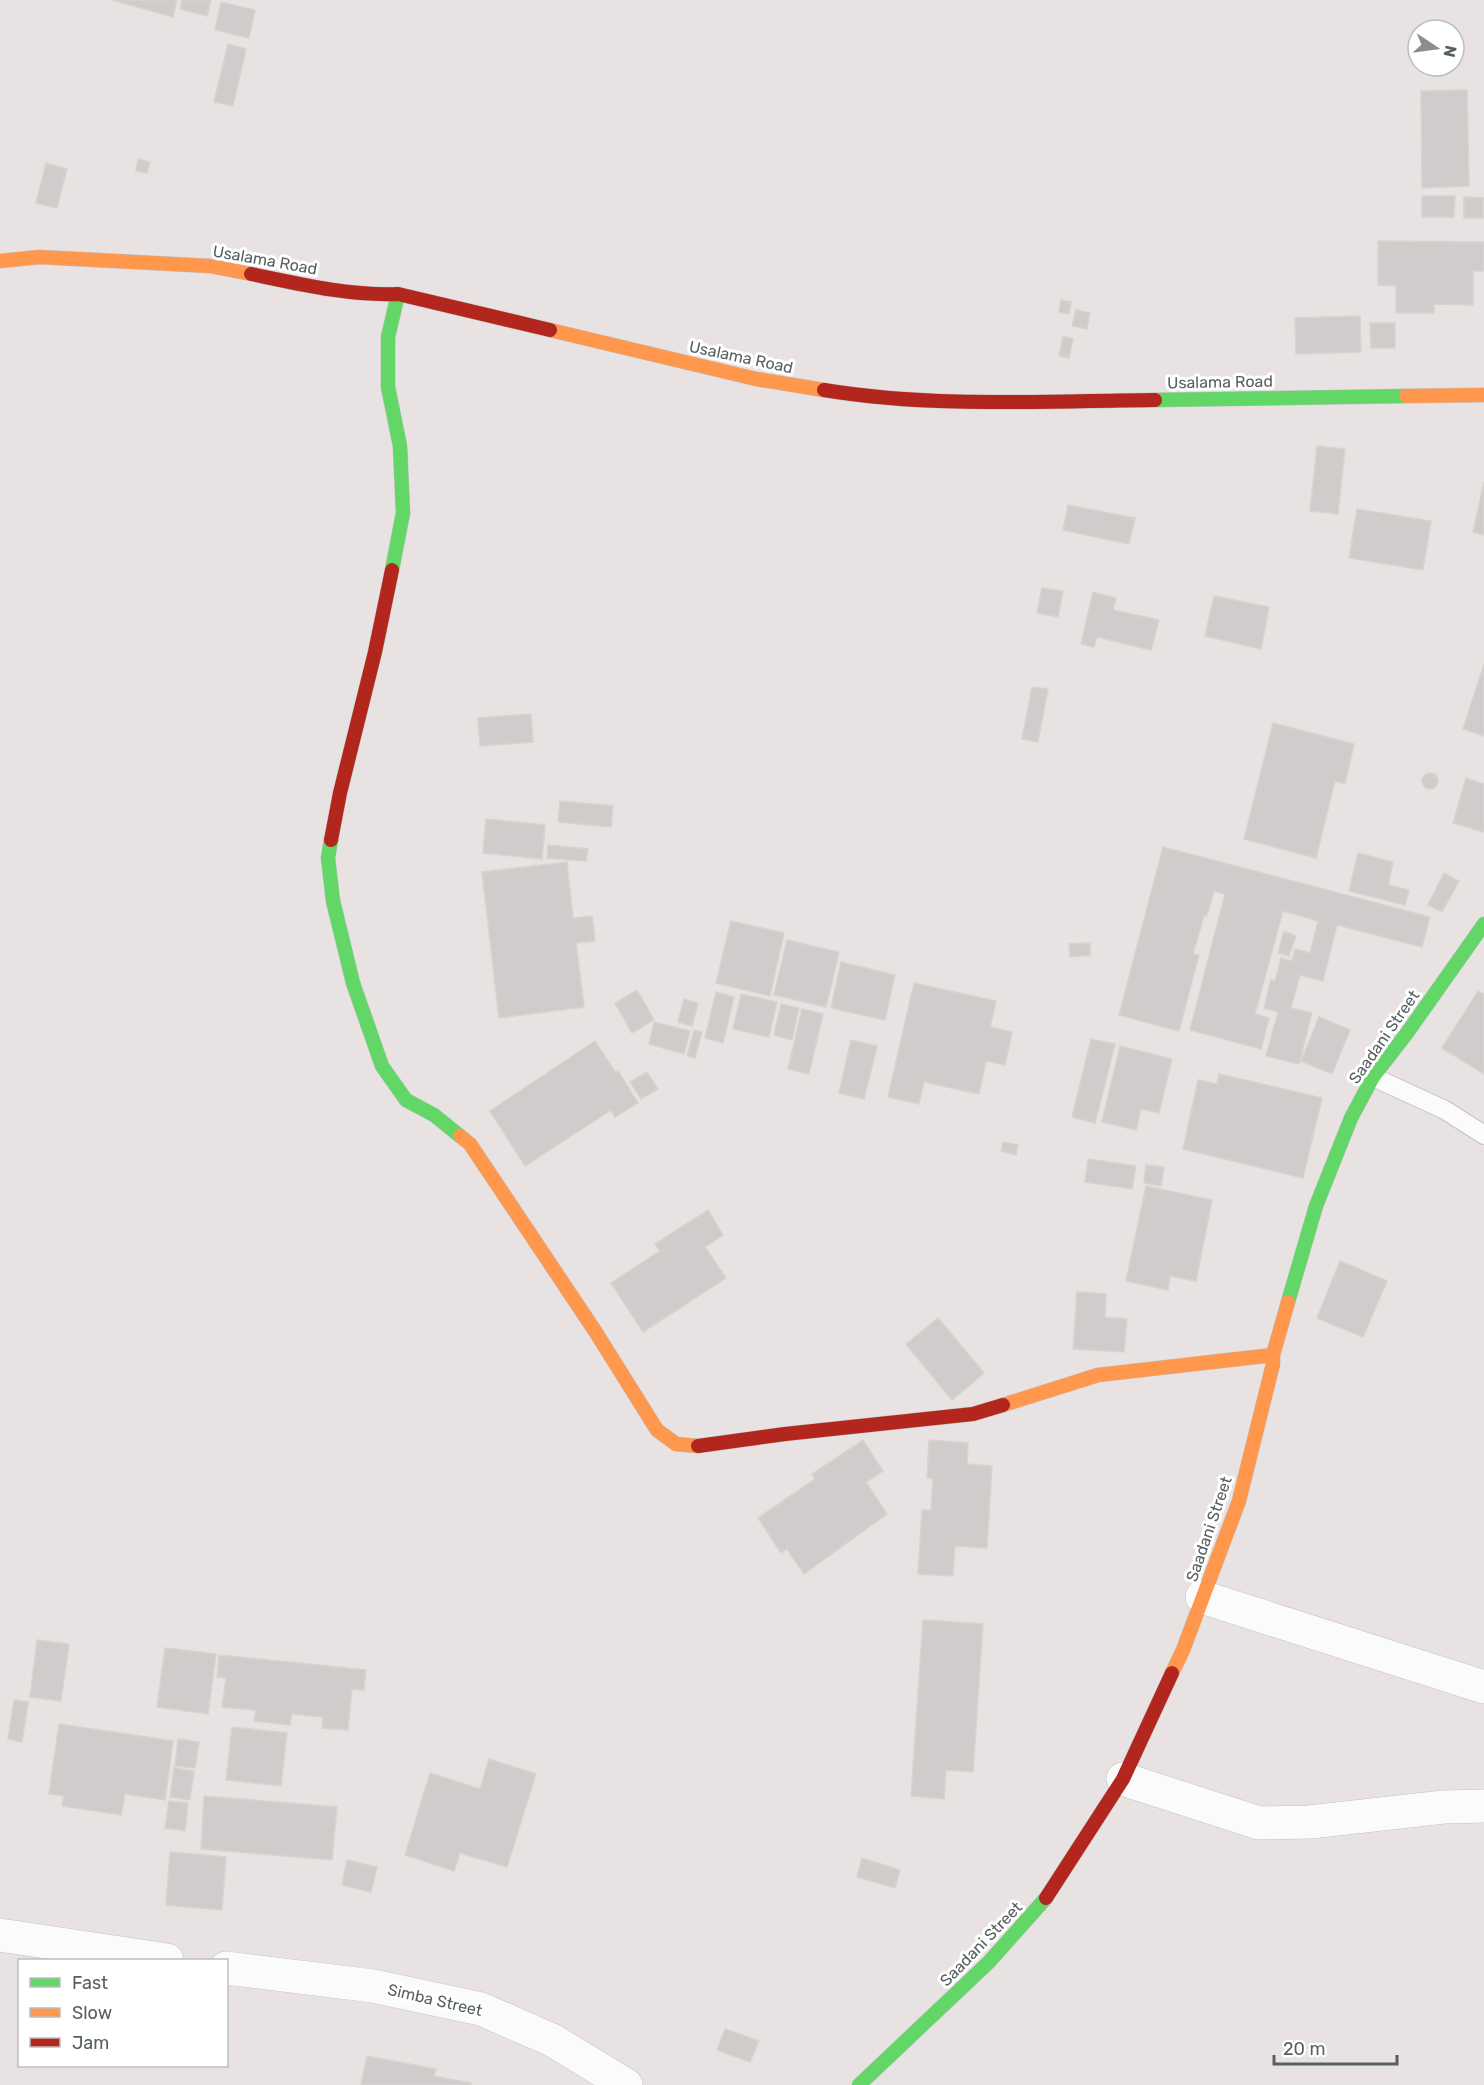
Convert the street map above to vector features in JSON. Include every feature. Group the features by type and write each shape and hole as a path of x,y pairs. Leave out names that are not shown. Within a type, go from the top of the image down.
{"street":[{"name":"Usalama Road","path":"0,261 39,258 210,266 300,284 378,295 398,294 756,379 872,398 984,402 1484,395"},
{"path":"398,294 388,337 388,387 400,446 403,513 375,652 340,793 328,858 333,901 352,983 382,1066 406,1100 434,1115 470,1144 595,1331 657,1430 676,1444 702,1446 785,1434 973,1414 1098,1376 1273,1355"},
{"name":"Saadani Street","path":"859,2085 989,1962 1042,1905 1123,1779 1183,1650 1239,1501 1273,1364 1273,1355 1316,1206 1351,1118 1373,1077 1484,924"},
{"path":"1202,1597 1484,1687"},
{"path":"1123,1779 1258,1823 1310,1822 1444,1807 1484,1806"},
{"path":"0,1935 160,1959"},
{"name":"Simba Street","path":"228,1968 373,1986 481,2009 552,2040 626,2085"}],"lane":[{"path":"1373,1077 1445,1110 1484,1135"}],"building":[{"path":"112,0 177,0 173,17"},
{"path":"182,0 211,0 207,16 180,9"},
{"path":"221,2 255,10 249,38 215,30"},
{"path":"228,44 246,49 233,106 214,102"},
{"path":"1467,90 1469,186 1422,188 1421,91"},
{"path":"138,159 150,162 147,173 136,171"},
{"path":"46,163 67,169 57,208 36,203"},
{"path":"1422,196 1455,196 1454,217 1422,217"},
{"path":"1464,197 1483,198 1483,218 1464,218"},
{"path":"1378,241 1484,242 1484,271 1473,271 1473,305 1434,304 1434,313 1396,313 1396,286 1378,285"},
{"path":"1061,300 1071,302 1069,314 1059,312"},
{"path":"1076,310 1090,313 1087,329 1072,326"},
{"path":"1360,316 1361,352 1296,354 1295,318"},
{"path":"1370,323 1395,323 1395,348 1371,348"},
{"path":"1063,336 1073,339 1069,358 1059,356"},
{"path":"1317,446 1345,449 1338,514 1310,511"},
{"path":"1484,482 1484,535 1473,532"},
{"path":"1068,505 1135,518 1129,544 1063,530"},
{"path":"1357,509 1431,521 1423,570 1349,558"},
{"path":"1042,588 1063,591 1058,617 1037,613"},
{"path":"1093,592 1116,598 1113,610 1159,620 1151,650 1097,637 1094,647 1081,644"},
{"path":"1214,596 1269,607 1261,649 1205,636"},
{"path":"1484,664 1484,736 1463,729"},
{"path":"1032,687 1048,689 1038,742 1022,739"},
{"path":"531,714 533,742 480,746 478,718"},
{"path":"1273,723 1354,744 1345,784 1335,781 1316,858 1244,839"},
{"path":"1427,773 1433,773 1438,781 1436,787 1427,789 1422,784 1422,778"},
{"path":"1466,778 1484,784 1484,832 1453,823"},
{"path":"560,801 613,806 611,827 558,822"},
{"path":"486,819 545,825 542,859 483,853"},
{"path":"548,845 588,849 586,861 547,858"},
{"path":"1163,847 1430,917 1422,947 1337,925 1323,981 1300,975 1291,1008 1312,1013 1299,1064 1266,1056 1278,1012 1264,1008 1271,980 1275,981 1281,958 1292,961 1295,949 1310,953 1318,921 1283,911 1255,1014 1269,1018 1261,1049 1190,1030 1225,894 1214,891 1193,954 1199,955 1179,1031 1119,1015"},
{"path":"1358,853 1393,862 1388,885 1409,890 1405,905 1349,891"},
{"path":"567,862 573,918 592,916 595,941 576,943 584,1007 499,1018 482,872"},
{"path":"1444,873 1459,881 1442,912 1428,905"},
{"path":"731,921 784,933 770,996 716,983"},
{"path":"1284,931 1296,936 1289,956 1278,953"},
{"path":"787,940 839,952 826,1007 774,995"},
{"path":"1090,943 1090,955 1070,957 1069,944"},
{"path":"841,962 895,975 885,1020 831,1008"},
{"path":"914,983 996,1001 990,1027 1012,1032 1005,1065 986,1061 979,1094 924,1082 919,1104 888,1097"},
{"path":"637,990 654,1020 632,1033 615,1003"},
{"path":"1478,991 1484,994 1484,1074 1442,1048"},
{"path":"716,992 734,997 723,1043 705,1038"},
{"path":"741,994 777,1002 769,1037 733,1029"},
{"path":"684,999 698,1003 692,1026 678,1022"},
{"path":"781,1004 799,1008 792,1040 774,1035"},
{"path":"802,1009 823,1014 809,1074 788,1069"},
{"path":"1319,1017 1350,1030 1332,1074 1301,1061"},
{"path":"654,1022 690,1031 684,1054 649,1044"},
{"path":"694,1030 702,1032 695,1058 687,1056"},
{"path":"1091,1039 1115,1044 1095,1123 1072,1117"},
{"path":"851,1040 877,1046 864,1099 839,1093"},
{"path":"595,1041 616,1073 618,1071 638,1103 615,1117 611,1110 525,1166 490,1111"},
{"path":"1120,1046 1172,1059 1159,1113 1141,1109 1136,1130 1102,1122"},
{"path":"647,1072 658,1089 641,1099 630,1082"},
{"path":"1219,1074 1322,1098 1303,1178 1183,1149 1198,1080 1217,1084"},
{"path":"1003,1142 1018,1145 1016,1155 1001,1151"},
{"path":"1088,1159 1136,1166 1132,1189 1085,1182"},
{"path":"1146,1165 1164,1167 1161,1186 1144,1183"},
{"path":"1146,1186 1212,1200 1196,1281 1170,1276 1168,1290 1126,1281"},
{"path":"708,1210 723,1235 705,1247 726,1278 643,1332 611,1283 660,1251 655,1244"},
{"path":"1340,1261 1387,1281 1363,1337 1317,1318"},
{"path":"1077,1292 1106,1294 1105,1317 1127,1319 1124,1352 1073,1349"},
{"path":"938,1318 984,1373 952,1400 906,1344"},
{"path":"863,1440 883,1471 866,1482 887,1514 804,1574 787,1549 781,1553 758,1518 815,1479 812,1474"},
{"path":"929,1440 968,1443 967,1464 992,1466 987,1548 955,1546 953,1576 918,1574 922,1510 931,1510 933,1478 927,1478"},
{"path":"923,1620 983,1624 973,1772 946,1770 944,1799 911,1796"},
{"path":"37,1640 69,1644 61,1701 30,1697"},
{"path":"165,1648 216,1654 208,1714 157,1707"},
{"path":"219,1655 366,1670 364,1690 352,1689 348,1730 322,1728 323,1717 292,1714 290,1725 254,1721 256,1710 222,1707 226,1678 217,1677"},
{"path":"14,1700 28,1702 22,1742 8,1739"},
{"path":"59,1724 173,1741 165,1800 125,1794 121,1815 62,1806 64,1796 49,1794"},
{"path":"232,1727 287,1733 281,1786 226,1780"},
{"path":"178,1739 199,1742 195,1768 175,1766"},
{"path":"489,1759 536,1774 507,1867 460,1853 454,1871 405,1855 430,1773 480,1789"},
{"path":"174,1768 194,1771 190,1800 170,1797"},
{"path":"204,1796 337,1807 332,1860 201,1849"},
{"path":"169,1801 188,1803 185,1831 165,1828"},
{"path":"170,1852 226,1857 222,1910 166,1905"},
{"path":"862,1858 900,1870 895,1888 857,1877"},
{"path":"347,1860 377,1867 371,1892 342,1885"},
{"path":"725,2029 759,2041 750,2062 717,2050"},
{"path":"367,2056 436,2069 434,2076 471,2083 471,2085 361,2085"}],"traffic: fast":[{"path":"392,570 403,513 400,446 388,387 388,337 398,294"},
{"path":"1155,400 1406,396"},
{"path":"331,840 328,858 333,901 353,983 382,1066 406,1100 434,1115 460,1136"},
{"path":"1288,1302 1316,1206 1351,1118 1373,1077 1484,924"},
{"path":"859,2085 989,1962 1046,1898"}],"traffic: slow":[{"path":"0,261 39,257 210,266 251,274"},
{"path":"550,330 756,379 824,390"},
{"path":"1406,396 1484,395"},
{"path":"460,1136 470,1144 595,1331 657,1430 676,1444 698,1446"},
{"path":"1172,1673 1183,1650 1239,1501 1273,1364 1273,1355 1288,1302"},
{"path":"1003,1405 1098,1375 1273,1355"}],"traffic: jam":[{"path":"251,274 343,291 398,294 550,330"},
{"path":"824,390 865,396 948,401 1155,400"},
{"path":"331,840 392,570"},
{"path":"698,1446 785,1434 973,1414 1003,1405"},
{"path":"1046,1898 1123,1779 1172,1673"}]}
